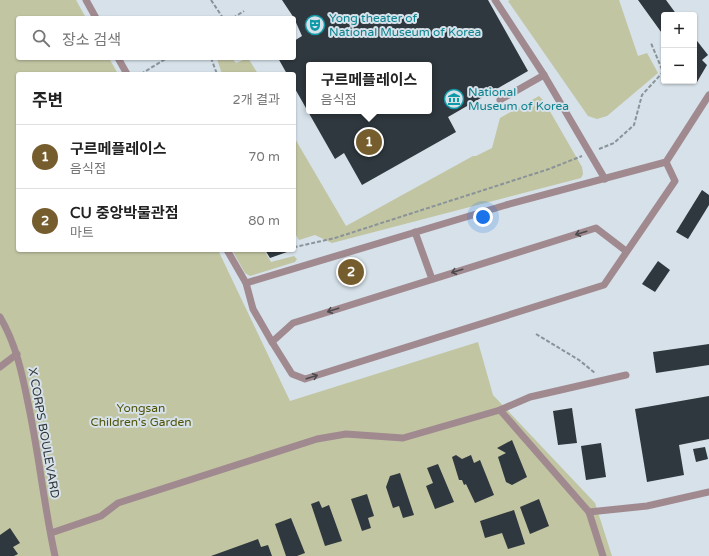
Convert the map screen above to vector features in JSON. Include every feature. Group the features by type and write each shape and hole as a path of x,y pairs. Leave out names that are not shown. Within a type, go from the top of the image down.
{"lane":[{"path":"86,0 95,16"},
{"path":"495,0 544,75 605,179"},
{"path":"119,60 126,72"},
{"path":"500,100 544,75"},
{"path":"246,283 415,232 666,162 709,95"},
{"path":"228,252 246,283 253,308 272,342 292,374 305,379 604,285 675,181 666,162"},
{"path":"272,342 293,323 596,228 626,251"},
{"path":"415,232 432,279"},
{"name":"X CORPS BOULEVARD","path":"0,317 10,335 17,354 36,440 55,556"},
{"path":"0,367 17,354"},
{"path":"51,533 101,516 118,503 317,439 346,434 403,438 500,410 530,397 626,376"},
{"path":"500,410 589,512 603,556"},
{"path":"589,512 647,506 709,492"}],"path":[{"path":"211,0 222,16"},
{"path":"236,16 244,11"},
{"path":"296,247 336,238 370,227 541,171 614,143 634,125 642,95 663,72 651,43"},
{"path":"144,72 165,60"},
{"path":"212,60 216,72"},
{"path":"536,334 579,360 603,381"}],"green space":[{"name":"Yongsan Children's Garden","path":"0,0 76,0 85,16 16,16 16,60 110,60 117,72 16,72 16,252 219,252 290,401 478,342 493,395 595,503 612,556 0,556"},
{"path":"619,0 638,56 647,53 658,73 607,116 597,119 588,116 508,1"},
{"path":"217,60 234,60 236,63 243,60 249,60 257,72 221,72"},
{"path":"539,96 544,101 582,167 583,174 581,178 332,243 315,235 299,240 296,235 296,140 346,226 473,156 492,148 500,118"},
{"path":"233,252 265,252 271,262 294,256 297,259 295,262 250,276 245,273"}],"building":[{"name":"National Museum of Korea","path":"282,0 488,0 528,71 448,117 456,132 362,185 344,153 335,159 309,114 432,114 432,62 306,62 306,108 296,91 296,72 286,72 279,60 296,60 296,40 302,36 296,22 296,16 293,16"},
{"path":"638,0 666,0 675,12 661,12 661,32"},
{"path":"697,41 708,55 702,60 707,65 697,82"},
{"path":"702,190 709,195 709,205 688,239 676,232"},
{"path":"266,252 287,252 270,258"},
{"path":"658,261 670,270 655,292 642,284"},
{"path":"709,344 709,365 656,373 653,352"},
{"path":"709,396 709,439 679,445 684,475 647,482 635,409"},
{"path":"572,408 577,443 558,445 553,411"},
{"path":"512,440 527,477 512,485 506,482 498,457 506,453 497,448"},
{"path":"601,443 606,477 586,480 581,446"},
{"path":"705,447 708,459 696,462 693,449"},
{"path":"456,455 462,459 471,455 474,463 480,460 494,495 475,503 466,484 464,485 462,480 459,480 452,457"},
{"path":"438,464 454,502 435,509 426,486 433,483 427,468"},
{"path":"400,473 414,515 403,518 399,506 393,508 386,487 390,476"},
{"path":"367,494 374,516 368,518 371,528 362,531 351,499"},
{"path":"539,499 549,526 530,534 520,507"},
{"path":"319,501 322,508 329,505 342,541 325,546 311,504"},
{"path":"514,510 525,544 508,549 502,533 485,538 480,521"},
{"path":"291,518 305,553 297,556 286,556 275,524"},
{"path":"10,528 20,543 13,547 18,554 14,556 0,556 0,535"},
{"path":"258,539 261,547 268,545 272,556 211,556"}],"place":[{"name":"Yong theater of National Museum of Korea","path":"315,25"},
{"name":"National Museum of Korea","path":"454,99"},
{"name":"구르메플레이스","path":"369,142"},
{"name":"CU 중앙박물관점","path":"351,272"}]}
